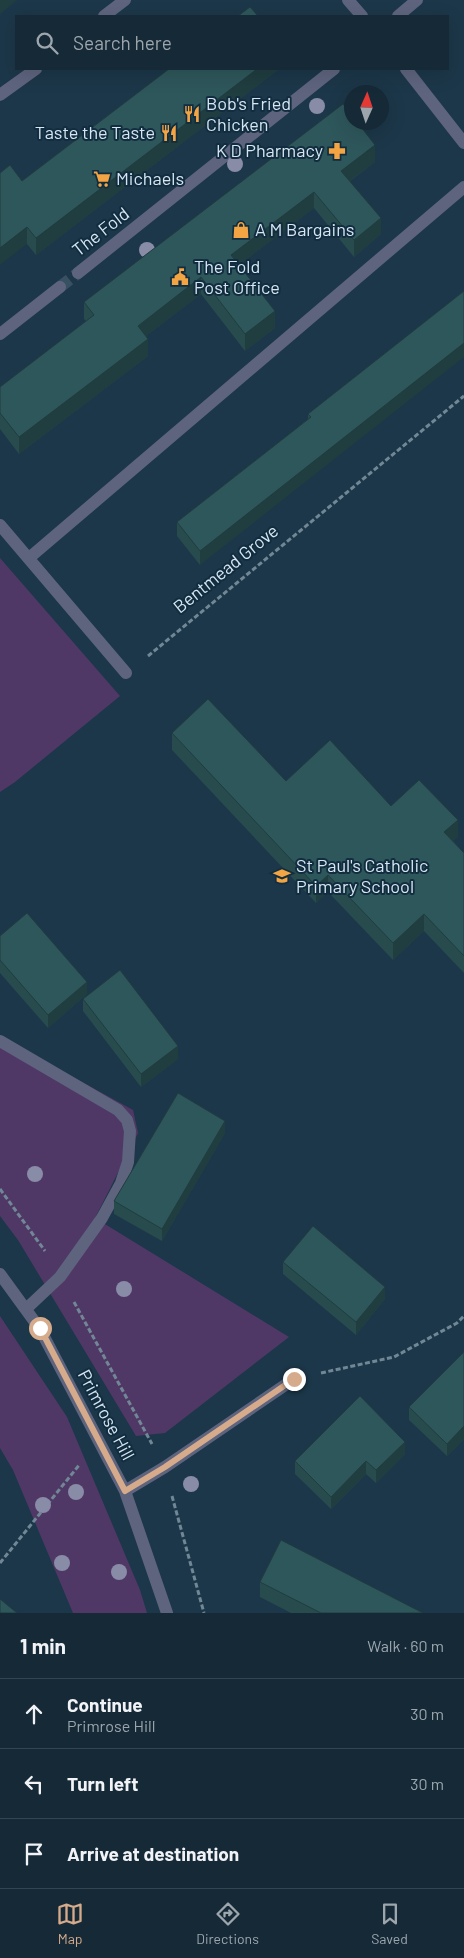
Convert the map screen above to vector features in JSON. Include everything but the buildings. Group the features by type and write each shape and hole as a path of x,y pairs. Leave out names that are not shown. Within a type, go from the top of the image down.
{"street":[{"path":"105,15 125,0"},
{"path":"348,0 361,15"},
{"path":"399,15 417,0"},
{"path":"0,95 35,70"},
{"name":"The Fold","path":"78,273 333,70"},
{"path":"407,70 460,128 464,143"},
{"path":"29,558 464,187"},
{"path":"0,334 60,287"},
{"path":"0,525 126,673"},
{"path":"0,1042 118,1110 127,1120 130,1132 131,1145 128,1162 121,1183 102,1218 60,1277 26,1310"},
{"name":"Primrose Hill","path":"0,1274 40,1328 125,1491 168,1613"},
{"path":"125,1491 165,1467 294,1379"}],"path":[{"name":"Bentmead Grove","path":"126,673 464,396"},
{"path":"0,1189 49,1256 165,1467 204,1613"},
{"path":"294,1379 394,1356 457,1323 464,1316"},
{"path":"0,1562 99,1441"}],"shaded area":[{"path":"0,558 120,696 15,782 0,792"},
{"path":"0,1037 133,1110 138,1133 95,1218 289,1337 165,1433 136,1436 18,1240 0,1216"},
{"path":"0,1316 67,1417 140,1590 147,1613 73,1613 13,1470 0,1448"}],"tunnel":[{"path":"60,287 78,273"}],"place":[{"name":"Bob's Fried Chicken","path":"192,114"},
{"name":"Taste the Taste","path":"169,133"},
{"name":"K D Pharmacy","path":"337,151"},
{"name":"Michaels","path":"102,179"},
{"name":"A M Bargains","path":"241,230"},
{"name":"The Fold Post Office","path":"180,277"},
{"name":"St Paul's Catholic Primary School","path":"282,876"}],"route":[{"path":"40,1328 125,1491 165,1467 294,1379"}]}
